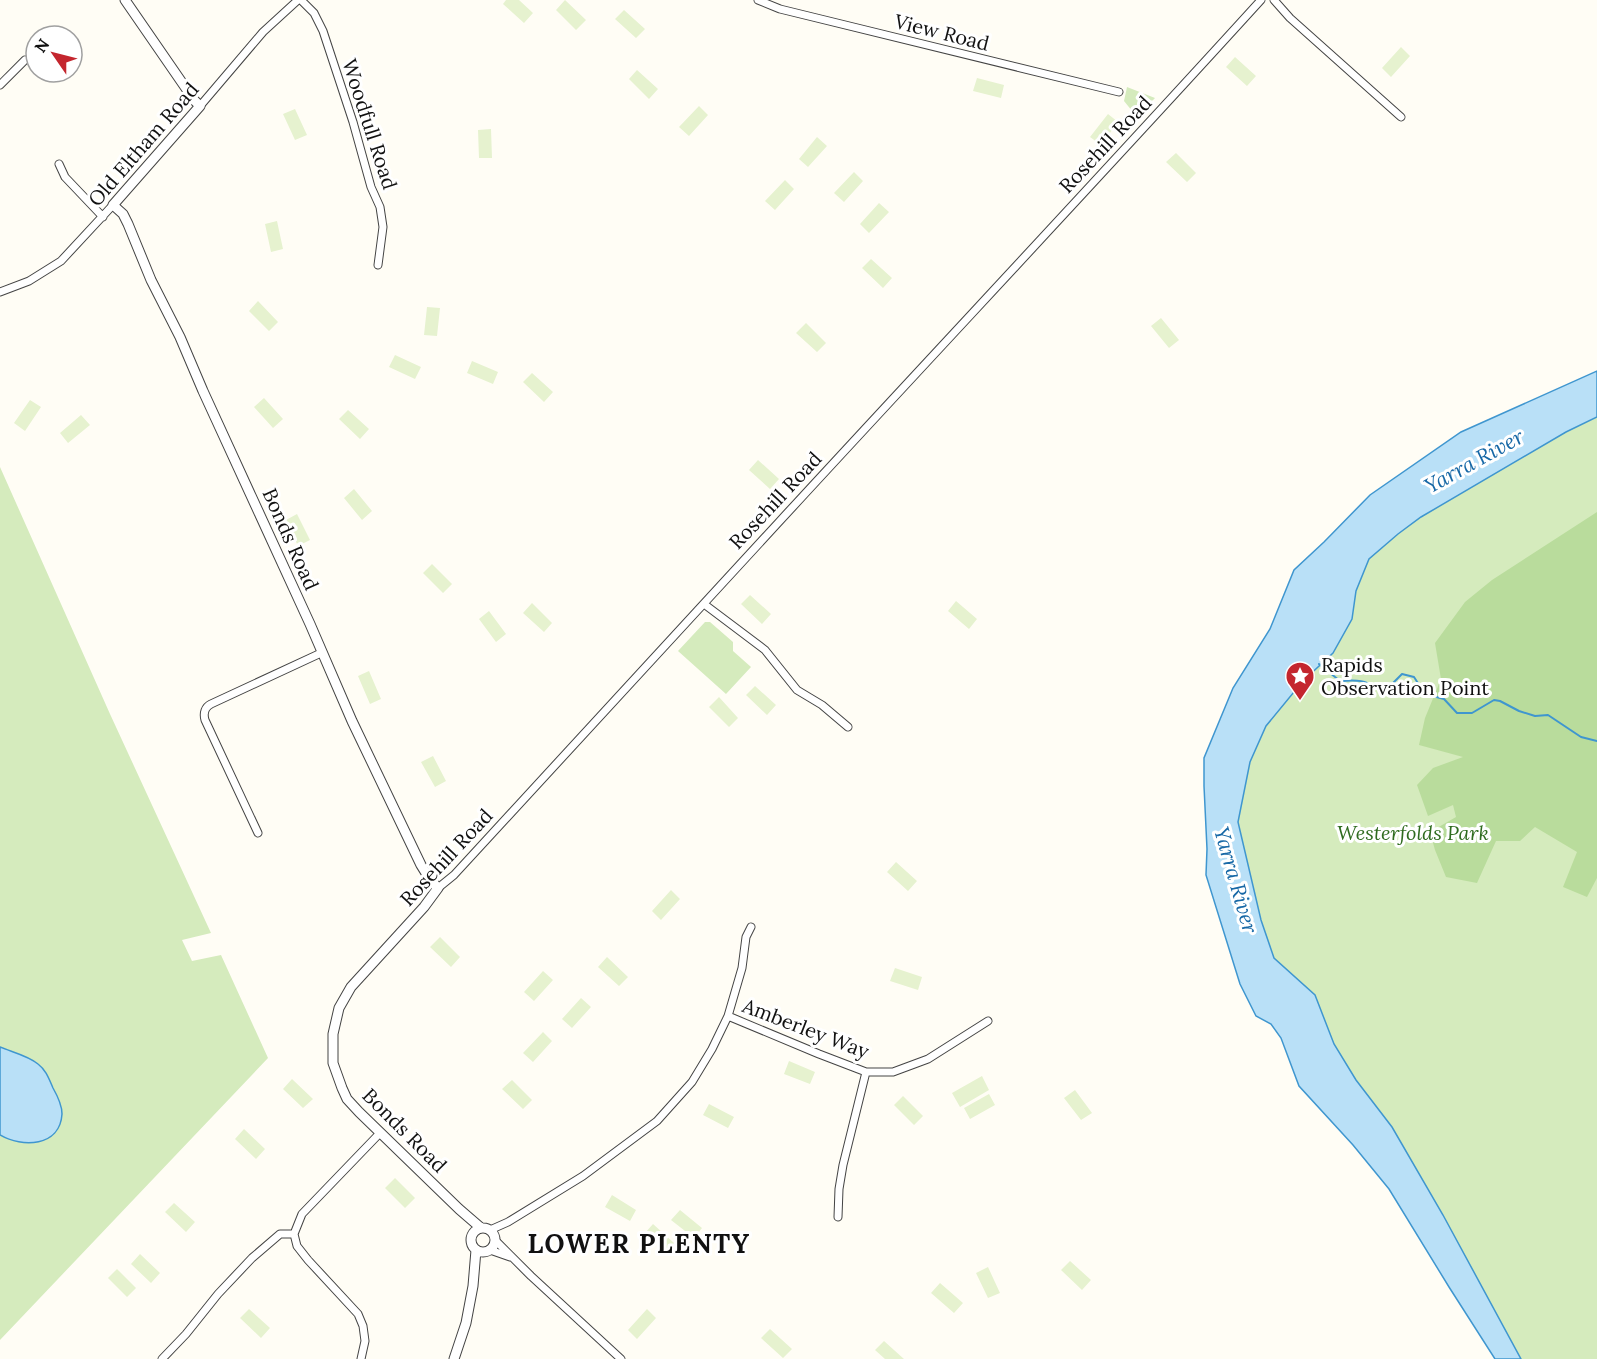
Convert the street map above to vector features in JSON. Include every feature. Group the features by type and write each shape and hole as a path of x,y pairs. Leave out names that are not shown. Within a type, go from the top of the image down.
{"street":[{"path":"126,0 200,106"},
{"name":"Old Eltham Road","path":"0,292 29,281 60,261 114,205 263,32 300,0"},
{"name":"Woodfull Road","path":"300,0 314,13 323,31 353,122 371,187 380,207 383,227 378,265"},
{"name":"View Road","path":"758,0 780,9 1119,92"},
{"name":"Rosehill Road","path":"333,1034 339,1008 351,987 424,907 438,888 462,866 1261,0"},
{"path":"1274,0 1290,18 1401,117"},
{"path":"0,85 24,61"},
{"path":"59,164 64,177 103,217"},
{"name":"Bonds Road","path":"114,205 123,214 180,336 202,391 252,496 352,722 421,865 438,888"},
{"path":"704,604 765,650 797,690 822,705 848,726"},
{"path":"258,833 205,720 204,711 211,704 321,653"},
{"path":"728,1016 742,968 746,937 751,927"},
{"name":"Amberley Way","path":"487,1234 583,1176 657,1121 692,1082 728,1016 866,1072 893,1072 928,1059 988,1022"},
{"name":"Bonds Road","path":"333,1034 333,1063 347,1099 459,1209 621,1359"},
{"path":"838,1217 838,1188 866,1072"},
{"path":"361,1359 365,1341 363,1326 358,1314 308,1260 297,1246 294,1234 302,1214 380,1133"},
{"path":"162,1359 252,1258 280,1234 294,1234"},
{"path":"487,1234 494,1245 484,1250 473,1247 471,1240 487,1234"},
{"path":"454,1359 466,1323 473,1286 484,1250"},
{"name":"Bonds Road","path":"484,1250 513,1258"}],"green space":[{"path":"506,0 519,0 533,13 524,23 503,4"},
{"path":"565,0 586,20 576,30 556,10"},
{"path":"624,10 645,29 636,38 615,19"},
{"path":"1401,47 1410,56 1391,77 1382,68"},
{"path":"1235,57 1256,76 1247,86 1226,67"},
{"path":"637,70 658,89 649,99 629,79"},
{"path":"977,78 1004,85 1001,98 973,91"},
{"path":"1127,87 1155,98 1137,117 1124,101"},
{"path":"699,106 708,115 689,136 679,127"},
{"path":"295,109 307,135 295,140 283,114"},
{"path":"1108,114 1118,122 1101,145 1090,137"},
{"path":"491,129 492,158 479,158 478,130"},
{"path":"817,137 827,146 808,167 799,159"},
{"path":"1176,153 1196,173 1187,182 1166,162"},
{"path":"854,172 863,181 844,202 834,193"},
{"path":"785,180 794,189 775,210 765,201"},
{"path":"879,203 889,212 869,233 860,224"},
{"path":"277,221 283,249 271,252 265,224"},
{"path":"871,259 892,278 883,288 862,268"},
{"path":"258,301 278,322 269,331 249,311"},
{"path":"427,307 440,308 437,336 424,335"},
{"path":"1161,318 1179,340 1169,348 1151,326"},
{"path":"806,323 826,343 817,352 796,333"},
{"path":"395,355 421,367 415,379 389,367"},
{"path":"472,361 498,372 493,384 467,373"},
{"path":"532,373 553,392 544,402 523,382"},
{"path":"264,398 283,419 273,428 254,407"},
{"path":"30,400 41,407 25,431 14,423"},
{"path":"348,410 369,429 360,439 339,419"},
{"path":"81,415 90,425 68,443 60,433"},
{"name":"Westerfolds Park","path":"1597,415 1597,1359 1518,1359 1271,972 1228,831 1249,742 1389,527"},
{"path":"758,460 779,479 770,489 749,470"},
{"path":"0,467 211,933 182,940 192,961 221,955 268,1058 0,1340"},
{"path":"354,489 372,511 362,520 344,498"},
{"path":"1597,512 1597,878 1587,897 1563,887 1577,852 1535,827 1520,841 1496,841 1477,883 1446,877 1430,832 1456,817 1453,805 1428,816 1417,785 1433,768 1463,757 1419,745 1425,718 1441,679 1435,643 1465,602 1492,580"},
{"path":"297,514 310,540 298,546 286,520"},
{"path":"432,564 452,584 443,593 423,573"},
{"path":"750,595 771,614 762,624 741,604"},
{"path":"956,601 977,619 969,629 948,611"},
{"path":"532,603 552,623 544,632 523,613"},
{"path":"489,611 506,634 496,642 479,619"},
{"path":"705,622 710,622 733,642 733,651 751,667 726,694 678,651"},
{"path":"369,671 381,699 370,704 358,676"},
{"path":"755,686 776,705 767,715 746,695"},
{"path":"719,697 738,718 729,727 709,707"},
{"path":"433,756 446,781 435,787 421,762"},
{"path":"896,862 917,881 908,891 887,872"},
{"path":"671,890 680,899 661,920 652,911"},
{"path":"440,937 460,957 451,967 430,947"},
{"path":"607,957 628,977 619,986 598,967"},
{"path":"895,968 922,977 918,990 890,981"},
{"path":"543,971 553,980 534,1001 524,992"},
{"path":"581,998 591,1007 572,1028 562,1019"},
{"path":"543,1032 552,1041 533,1062 523,1053"},
{"path":"789,1061 815,1072 810,1084 784,1074"},
{"path":"982,1076 989,1090 960,1107 952,1093"},
{"path":"292,1079 313,1099 303,1108 283,1089"},
{"path":"512,1080 532,1100 523,1109 502,1089"},
{"path":"1075,1090 1092,1113 1081,1120 1064,1098"},
{"path":"989,1094 995,1105 970,1119 964,1108"},
{"path":"903,1096 923,1116 914,1125 894,1105"},
{"path":"709,1104 734,1117 728,1128 703,1115"},
{"path":"244,1129 265,1149 256,1159 235,1139"},
{"path":"395,1178 415,1198 405,1208 385,1188"},
{"path":"612,1195 636,1210 630,1221 605,1207"},
{"path":"174,1203 195,1222 186,1232 165,1212"},
{"path":"680,1210 702,1228 694,1238 671,1220"},
{"path":"653,1224 674,1243 666,1253 645,1233"},
{"path":"140,1254 160,1273 151,1283 131,1264"},
{"path":"1070,1261 1091,1280 1082,1290 1061,1270"},
{"path":"988,1267 1000,1293 988,1298 976,1273"},
{"path":"117,1269 136,1288 127,1297 108,1278"},
{"path":"940,1283 963,1303 954,1313 931,1293"},
{"path":"249,1309 270,1328 261,1338 240,1318"},
{"path":"647,1309 656,1318 637,1339 628,1330"},
{"path":"770,1329 792,1349 783,1358 761,1338"},
{"path":"884,1341 904,1359 885,1359 875,1350"}],"water":[{"name":"Yarra River","path":"1597,371 1597,417 1566,432 1421,517 1369,559 1356,591 1352,619 1333,653 1303,681 1266,726 1250,762 1238,822 1261,920 1274,958 1315,995 1334,1044 1356,1080 1392,1127 1443,1215 1521,1359 1495,1359 1389,1189 1353,1145 1299,1086 1281,1038 1271,1024 1256,1016 1240,984 1206,875 1204,758 1233,688 1270,629 1294,570 1370,495 1461,432"},
{"path":"0,1047 34,1061 47,1075 59,1101 62,1114 60,1125 47,1139 29,1143 0,1135"}],"waterway":[{"path":"1319,664 1340,681 1361,681 1382,689 1402,674 1414,677 1425,694 1444,699 1457,713 1472,713 1494,700 1500,701 1535,716 1548,715 1581,737 1597,741"}],"place":[{"name":"Rapids Observation Point","path":"1300,702"}],"district":[{"name":"LOWER PLENTY","path":"639,1243"}]}
